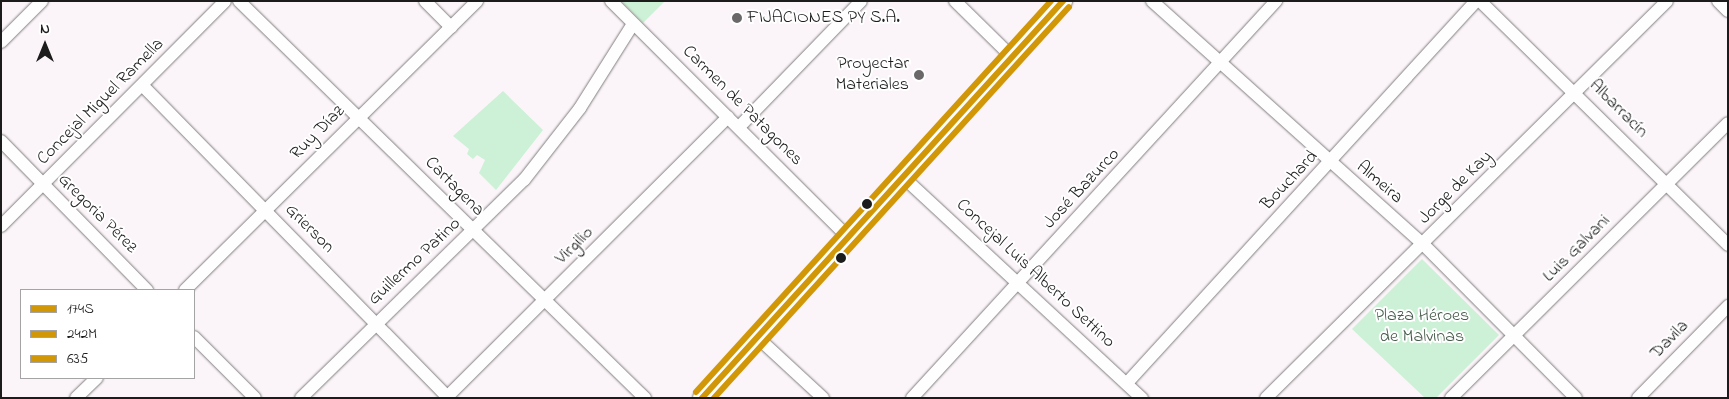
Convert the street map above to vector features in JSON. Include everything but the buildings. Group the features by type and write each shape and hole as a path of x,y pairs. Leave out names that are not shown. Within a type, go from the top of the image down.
{"main road":[{"path":"702,398 1063,1"}],"street":[{"path":"1,42 42,1"},
{"name":"Concejal Miguel Ramella","path":"1,226 143,86 225,1"},
{"name":"Cartagena","path":"239,1 644,398"},
{"path":"425,1 451,27"},
{"name":"Ruy Díaz","path":"186,289 477,1"},
{"name":"Carmen de Patagones","path":"611,1 848,237"},
{"path":"739,127 861,1"},
{"path":"955,1 1012,57"},
{"name":"Almeira","path":"1152,1 1220,65 1423,244 1576,398"},
{"name":"José Bazurco","path":"912,398 1220,65 1276,1"},
{"name":"Albarracín","path":"1478,1 1577,93 1728,245"},
{"name":"Bouchard","path":"1127,383 1478,1"},
{"name":"Jorge de Kay","path":"1266,398 1577,93 1668,1"},
{"path":"1718,1 1728,11"},
{"name":"Guillermo Patino","path":"301,398 376,322 473,231 529,173 580,108 634,24"},
{"name":"Grierson","path":"143,86 448,397"},
{"name":"Virgilio","path":"448,397 728,117"},
{"name":"Luis Galvani","path":"1450,398 1515,336 1728,123"},
{"name":"Gregoria Pérez","path":"1,141 146,289"},
{"name":"Concejal Luis Alberto Settino","path":"903,177 1020,282 1142,398"},
{"name":"Davila","path":"1638,398 1728,306"},
{"path":"757,337 823,398"},
{"path":"195,338 255,398"},
{"path":"76,398 96,379"}],"green space":[{"path":"621,1 665,1 643,23"},
{"path":"503,91 543,130 496,190 479,173 485,160 477,155 473,159 467,154 469,149 453,136"},
{"name":"Plaza Héroes de Malvinas","path":"1422,259 1499,335 1436,398 1425,398 1352,329"}],"transit line":[{"name":"635","path":"696,392 1051,1"},
{"name":"174S","path":"702,398 1063,1"},
{"name":"242M","path":"714,398 1069,7"}],"place":[{"name":"FIJACIONES PY S.A.","path":"737,18"},
{"name":"Proyectar Materiales","path":"919,75"}]}
